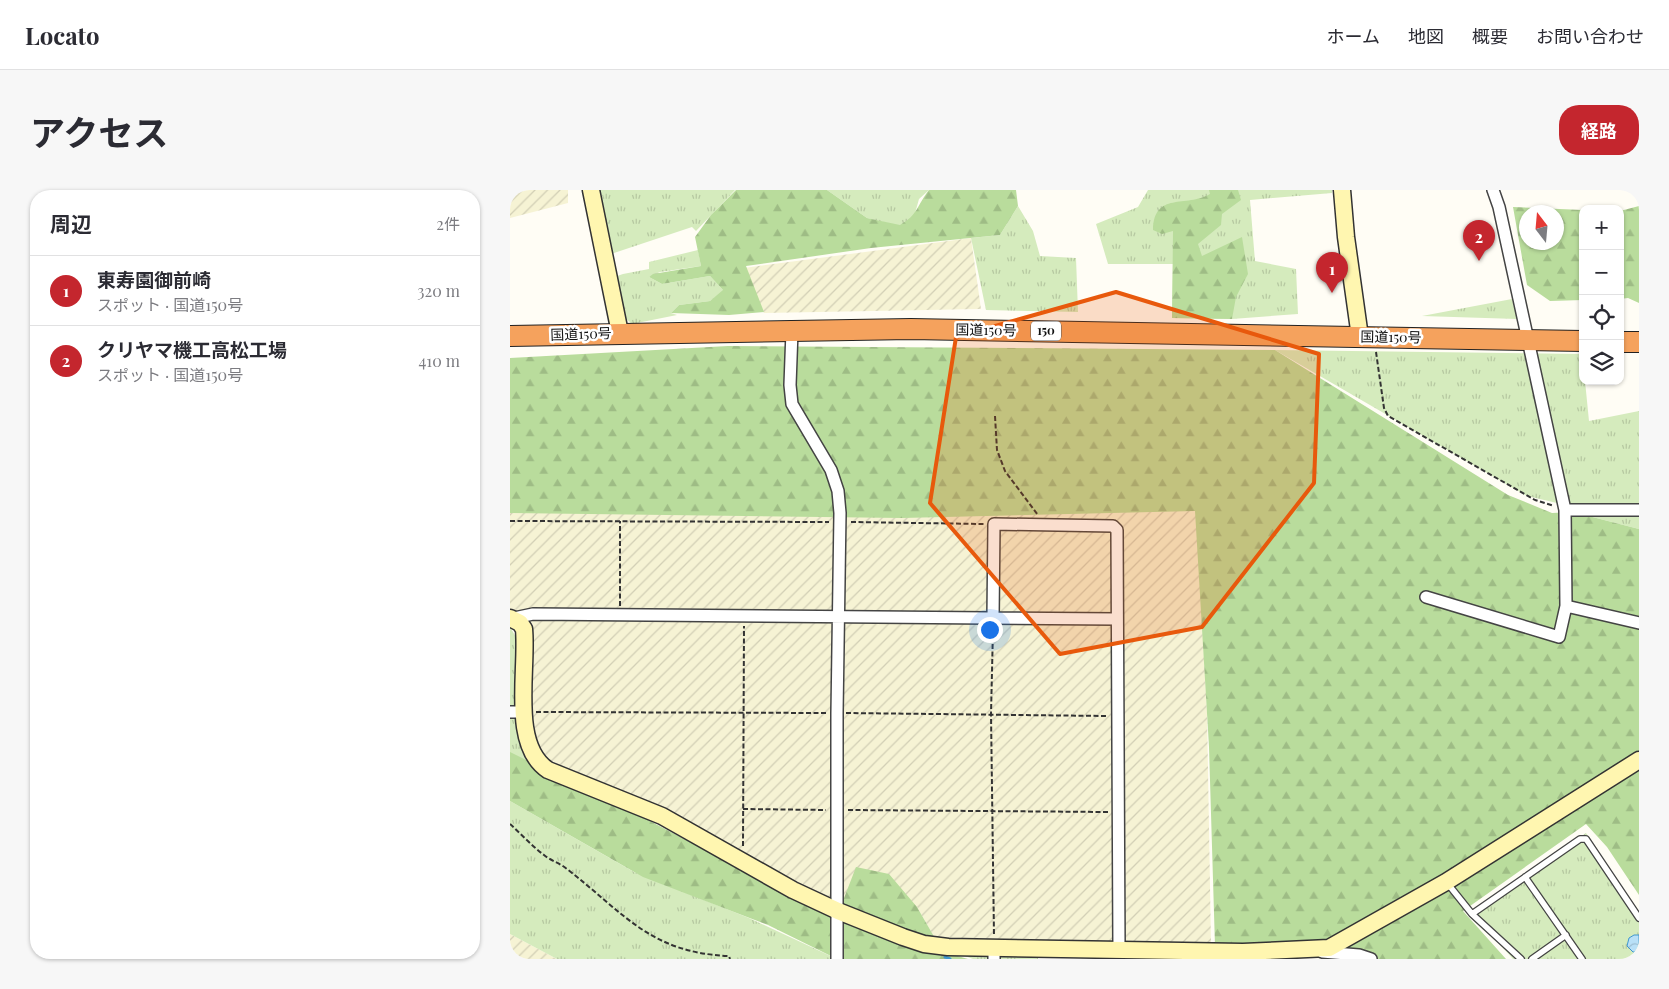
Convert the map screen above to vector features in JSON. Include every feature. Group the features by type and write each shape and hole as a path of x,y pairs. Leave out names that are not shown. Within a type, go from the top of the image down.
{"highway":[{"name":"国道150号","path":"510,336 911,329 1579,341"},
{"path":"1624,342 1639,342"}],"street":[{"path":"591,190 620,333"},
{"path":"1342,190 1346,237 1367,337"},
{"path":"1426,597 1559,637 1566,606 1565,510 1494,190"},
{"path":"792,331 790,385 792,404 831,470 838,491 840,522 837,713 837,959"},
{"path":"1565,510 1639,510"},
{"path":"993,618 994,524 1113,526 1117,530 1119,950"},
{"path":"1566,606 1639,623"},
{"path":"512,618 533,614 620,614 1117,619"},
{"path":"512,618 524,629 526,645 517,712 528,745 538,764 548,770 662,816 793,890 838,911 924,944 994,954 1119,950 1306,951 1359,955 1371,959"},
{"path":"1306,951 1338,945 1446,882 1639,760"}],"lane":[{"path":"1472,914 1580,839 1586,839 1639,918"},
{"path":"1525,876 1582,959"},
{"path":"1446,882 1472,914 1520,959"},
{"path":"1532,959 1566,935"}],"path":[{"path":"1367,337 1384,408 1388,416 1535,500 1565,510"},
{"path":"994,416 997,450 1004,471 1045,525"},
{"path":"620,520 620,614"},
{"path":"510,521 620,520 994,524"},
{"path":"742,861 744,616"},
{"path":"993,618 991,714 994,954"},
{"path":"517,712 744,712 1117,716"},
{"path":"743,809 1118,812"},
{"path":"510,824 545,856 566,868 635,927 668,944 699,952 729,956 730,959"}],"highlighted area":[{"path":"1116,292 1319,354 1314,483 1202,627 1060,654 930,503 956,337"}],"shaded area":[{"path":"510,190 568,190 568,203 510,218"},
{"path":"971,238 981,309 764,313 744,268"},
{"path":"510,511 1196,511 1207,712 1211,944 936,940 917,907 841,906 655,807 592,782 548,759 535,742 530,706 533,625 520,611 510,610"},
{"path":"510,934 557,959 510,959"}],"green space":[{"path":"599,190 735,190 696,231 692,227 611,254"},
{"path":"736,190 827,190 867,218 900,225 914,213 929,190 1016,190 1018,206 1000,235 871,248 746,266 764,312 729,315 671,313 679,305 710,301 723,290 710,276 662,284 649,277 653,274 701,266 695,237 711,215"},
{"path":"827,190 929,190 919,199 914,217 900,226 867,218"},
{"path":"1148,190 1332,190 1332,193 1250,200 1255,261 1296,269 1298,314 1232,319 1172,318 1173,264 1108,264 1096,224 1138,207"},
{"path":"1209,190 1238,190 1241,200 1222,214 1221,225 1198,244 1202,256 1242,237 1248,274 1236,297 1232,319 1172,318 1173,231 1162,234 1153,230 1155,218 1159,210 1165,205 1201,198 1210,194"},
{"path":"1018,206 1033,231 1040,256 1076,258 1078,312 986,310 971,238 1000,235"},
{"path":"1639,206 1639,303 1628,298 1624,298 1624,210"},
{"path":"1513,207 1519,207 1519,240"},
{"path":"1564,209 1579,210 1579,300 1550,301 1527,285 1521,250 1564,250"},
{"path":"698,250 701,266 660,272 649,277 662,284 710,276 724,291 710,301 679,305 671,313 677,315 632,324 624,317 614,277 649,269 649,262"},
{"path":"1512,299 1517,319 1422,316"},
{"path":"728,346 1275,350 1508,495 1552,513 1573,512 1639,529 1639,895 1607,847 1586,824 1463,911 1506,959 1374,959 1215,946 1209,747 1195,511 902,518 510,513 510,358"},
{"path":"1275,350 1579,354 1579,385 1585,385 1589,421 1639,411 1639,505 1574,507 1527,496"},
{"path":"1573,512 1639,514 1639,529"},
{"path":"510,627 520,644 518,709 510,709"},
{"path":"510,717 516,717 520,745 527,761 510,753"},
{"path":"510,752 648,820 842,922 968,959 837,959 768,925 643,877 510,801"},
{"path":"510,801 634,872 749,918 837,959 557,959 510,934"},
{"path":"1586,833 1639,913 1639,959 1513,959 1471,912"},
{"path":"856,867 889,874 917,907 936,940 909,935 841,906"},
{"path":"1038,955 1038,959 973,959 965,956"}],"water":[{"path":"1639,935 1639,952 1633,952 1627,946 1629,938"}],"waterway":[{"path":"945,957 950,959"}],"place":[{"name":"クリヤマ機工高松工場","path":"1479,261"},
{"name":"東寿園御前崎","path":"1332,293"}]}
